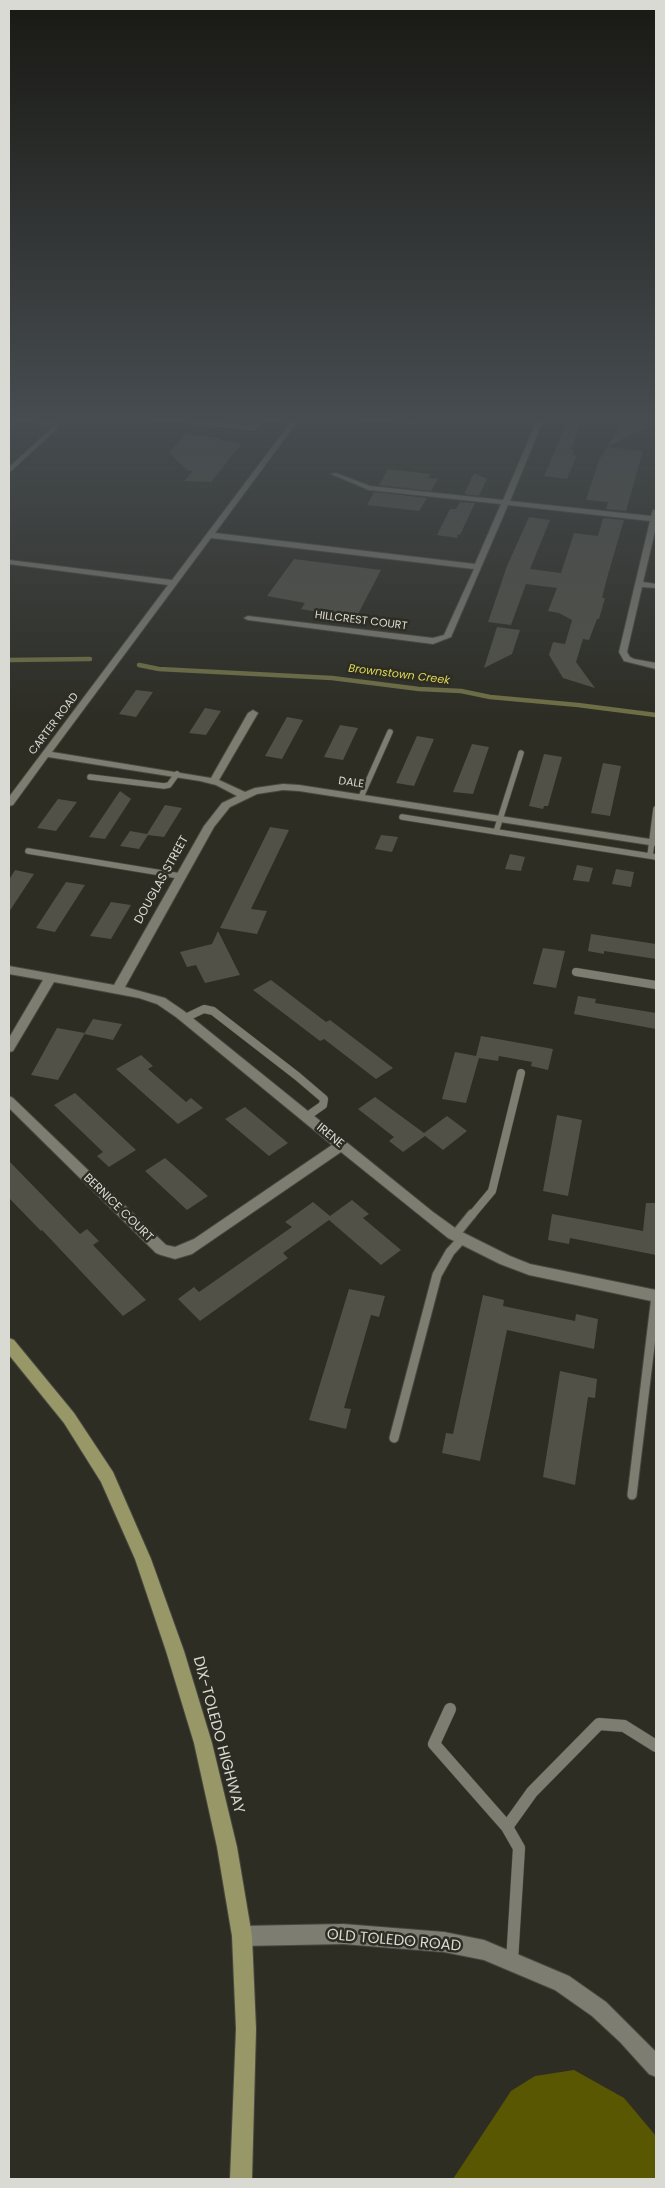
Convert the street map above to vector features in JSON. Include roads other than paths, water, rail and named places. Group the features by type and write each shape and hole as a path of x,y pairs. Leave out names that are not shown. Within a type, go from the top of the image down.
{"main road":[{"name":"DIX-TOLEDO HIGHWAY","path":"9,1344 69,1418 107,1477 143,1559 175,1651 203,1743 227,1846 242,1936 246,2029 241,2179"}],"street":[{"name":"CARTER ROAD","path":"9,803 221,520"},
{"name":"HILLCREST COURT","path":"248,618 433,640 442,639 450,634 498,520"},
{"path":"655,520 623,652 627,659 637,663 656,666"},
{"path":"209,536 478,567"},
{"path":"9,562 174,583"},
{"path":"638,584 656,586"},
{"path":"214,780 253,713"},
{"path":"46,754 214,780 243,795"},
{"name":"DALE","path":"243,795 262,790 283,788 361,797 653,842"},
{"name":"DOUGLAS STREET","path":"118,989 180,876 217,815 226,805 243,795"},
{"name":"IRENE","path":"9,970 118,989 151,997 185,1018 428,1216 459,1237 504,1260 529,1269 656,1296"},
{"path":"9,1048 52,977"},
{"name":"BERNICE COURT","path":"9,1101 161,1249 175,1253 187,1250 199,1243 341,1146"},
{"name":"OLD TOLEDO ROAD","path":"242,1936 342,1934 444,1942 484,1950 562,1983 599,2009 627,2035 656,2067"}],"lane":[{"path":"361,797 390,732"},
{"path":"496,832 521,754"},
{"path":"90,776 164,786 169,785 177,774"},
{"path":"402,817 653,856 656,809"},
{"path":"28,851 180,876"},
{"path":"576,972 656,985"},
{"path":"185,1018 204,1009 213,1011 297,1076 324,1099 323,1105 306,1117"},
{"path":"394,1438 437,1275 459,1237 492,1191 520,1073"},
{"path":"632,1496 656,1296"},
{"path":"450,1709 434,1744 507,1826 519,1848 512,1961"},
{"path":"507,1826 532,1792 599,1724 624,1726 656,1746"}],"waterway":[{"name":"Brownstown Creek","path":"9,660 90,659"},
{"name":"Brownstown Creek","path":"139,665 159,669 332,678 419,689 461,691 490,697 578,705 656,715"}]}
